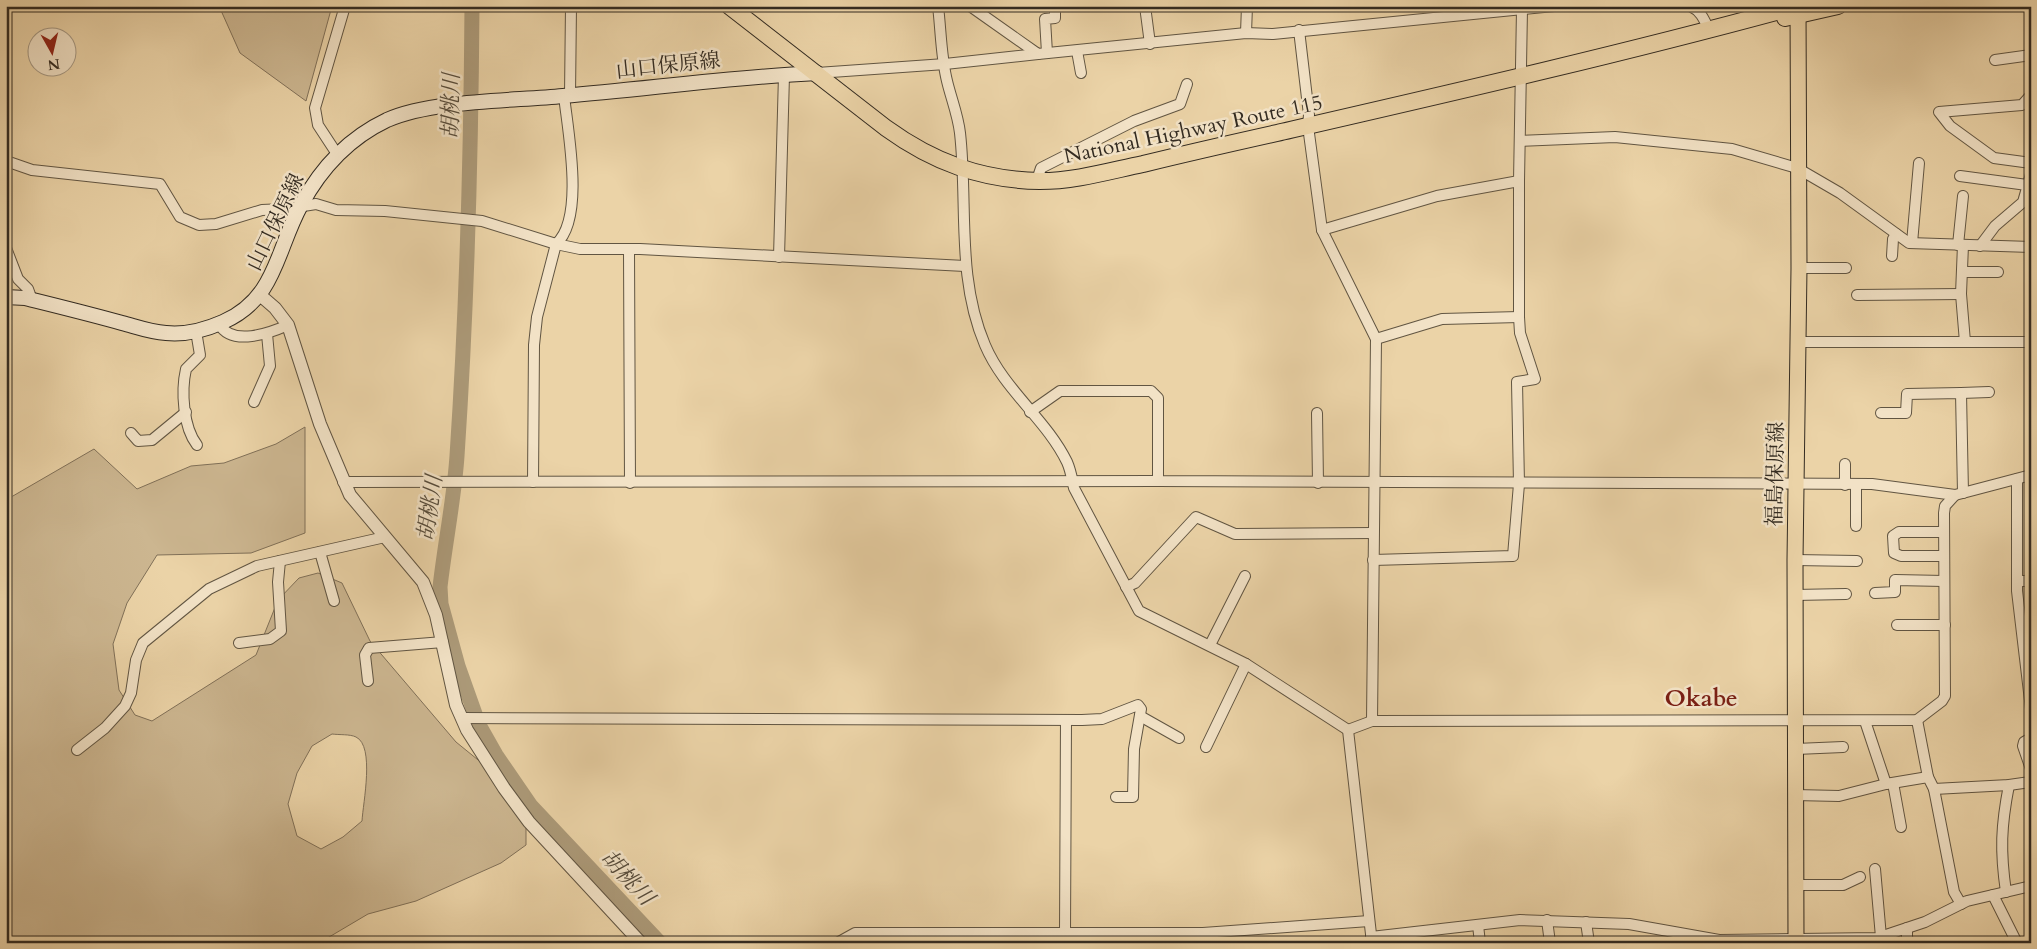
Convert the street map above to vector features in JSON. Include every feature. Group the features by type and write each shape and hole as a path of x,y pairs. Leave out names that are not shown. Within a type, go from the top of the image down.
{"highway":[{"name":"National Highway Route 115","path":"729,6 900,138 963,170 1037,180 1091,176 1709,30 1798,10 1838,6"}],"main road":[{"name":"福島保原線","path":"1796,940 1795,560 1800,268 1797,168 1798,10"},
{"name":"山口保原線","path":"6,296 32,300 151,332 178,334 196,331 219,324 242,312 260,295 276,266 300,206 337,154 364,134 388,120 418,111 448,106 784,74 817,73"}],"street":[{"path":"337,154 318,125 315,108 344,6"},
{"path":"533,482 534,346 537,317 556,244 563,235 574,191 567,96 571,6"},
{"path":"938,6 946,79 960,130 963,170 965,266 972,306 985,346 1010,389 1059,449 1072,474 1073,483 1139,611 1246,664 1348,730"},
{"path":"970,6 1042,54"},
{"path":"1042,54 1045,19 1055,18 1055,6"},
{"path":"1145,6 1150,44"},
{"path":"1246,33 1247,6"},
{"path":"817,73 945,64 1246,33 1273,34 1554,6"},
{"path":"1694,7 1703,16 1709,30"},
{"path":"1373,560 1513,556 1519,484 1517,382 1535,379 1520,333 1519,317 1522,8"},
{"path":"1299,30 1309,115 1308,126 1322,230 1376,340 1372,721"},
{"path":"1077,51 1081,73"},
{"path":"1995,60 2031,55"},
{"path":"779,257 784,74"},
{"path":"1037,180 1042,168 1134,121 1180,104 1187,84"},
{"path":"2031,95 2022,105 1939,112 1950,126 1994,158 2031,164"},
{"path":"1520,140 1596,136 1732,149 1797,168 1840,193 1896,234 1912,243 2031,247"},
{"path":"6,161 32,170 160,184 180,217 194,224 216,224 262,210 316,204 336,210 384,211 482,221 556,244 580,249 965,266"},
{"path":"1912,243 1919,164"},
{"path":"1980,246 1995,226 2023,202 2031,174"},
{"path":"1960,176 2028,185"},
{"path":"1322,230 1438,196 1519,181"},
{"path":"1963,196 1960,245 1961,294 1965,342"},
{"path":"1892,256 1893,240 1896,234"},
{"path":"6,248 18,279 28,290 32,300"},
{"path":"629,250 630,483"},
{"path":"1800,268 1846,268"},
{"path":"1962,272 1998,272"},
{"path":"1857,295 1961,294"},
{"path":"260,295 288,325 305,382 343,482 356,503 428,591 443,642 450,683 462,718 515,806 641,943"},
{"path":"1376,340 1442,319 1519,317"},
{"path":"219,324 222,329 234,334 249,336 266,334 288,325"},
{"path":"196,331 201,350 200,355 186,369 186,412 192,439 197,446"},
{"path":"254,402 270,366 266,334"},
{"path":"1799,342 2031,342"},
{"path":"1030,412 1060,391 1151,391 1158,398 1158,481"},
{"path":"1881,413 1906,413 1907,394 1989,392"},
{"path":"1348,730 1372,721 1917,720 1942,702 1944,696 1945,506 1959,494 1961,393"},
{"path":"131,433 138,441 152,440 186,412"},
{"path":"1317,413 1318,483"},
{"path":"1845,464 1851,485 1856,526"},
{"path":"343,482 1073,483 1158,481 1872,484 1959,494 2031,475"},
{"path":"2017,479 2018,581 2026,626 2031,709"},
{"path":"1126,587 1135,582 1196,517 1235,534 1374,533"},
{"path":"1944,532 1899,532 1893,536 1894,553 1901,556 1944,556"},
{"path":"76,750 104,728 125,706 131,692 136,660 143,643 208,590 257,566 385,537"},
{"path":"320,552 334,601"},
{"path":"1795,560 1857,561"},
{"path":"240,643 270,639 281,630 278,582 280,562"},
{"path":"1210,645 1245,576"},
{"path":"1875,593 1895,592 1895,580 1944,581"},
{"path":"2018,581 2031,581"},
{"path":"1796,595 1846,594"},
{"path":"1897,624 1945,624"},
{"path":"368,681 366,655 369,648 443,642"},
{"path":"1206,747 1246,664"},
{"path":"462,718 1066,720 1102,719 1138,705 1141,709 1134,749 1133,797 1116,797"},
{"path":"1140,716 1179,738"},
{"path":"1065,934 1066,720"},
{"path":"1917,720 1928,777 1934,789 1954,892 1961,904"},
{"path":"1865,721 1889,784 1901,827"},
{"path":"1348,730 1371,940 1520,920 1629,924 1719,941 1881,937 1907,928 1961,904 2031,886"},
{"path":"2031,738 2024,742 2023,746 2031,769"},
{"path":"1796,749 1843,747"},
{"path":"1795,796 1839,796 1928,777"},
{"path":"1934,789 2009,785 2030,782 2031,779"},
{"path":"2006,892 2001,856 2001,838 2009,785"},
{"path":"1875,869 1881,937"},
{"path":"1796,885 1843,885 1860,877"},
{"path":"1993,895 2017,943"},
{"path":"1547,920 1550,943"},
{"path":"836,943 855,933 1203,933 1369,921"},
{"path":"1586,922 1589,943"},
{"path":"1478,925 1480,943"},
{"path":"1907,928 1907,943"}],"shaded area":[{"path":"219,6 332,6 306,101 240,53"},
{"path":"305,427 305,533 251,553 157,555 127,603 113,644 119,690 135,715 152,721 256,655 278,600 299,578 318,573 342,583 370,641 456,742 520,794 526,825 526,845 501,863 416,901 368,914 319,943 6,943 6,500 94,449 137,489 191,466 224,463 276,444","holes":["332,734 356,737 362,742 367,763 362,821 343,837 321,849 297,836 288,804 297,773 312,746"]}],"waterway":[{"name":"胡桃川","path":"472,6 466,287 456,472 440,587 441,604 458,666 479,725 496,755 531,806 660,943"}],"district":[{"name":"Okabe","path":"1701,698"}]}
